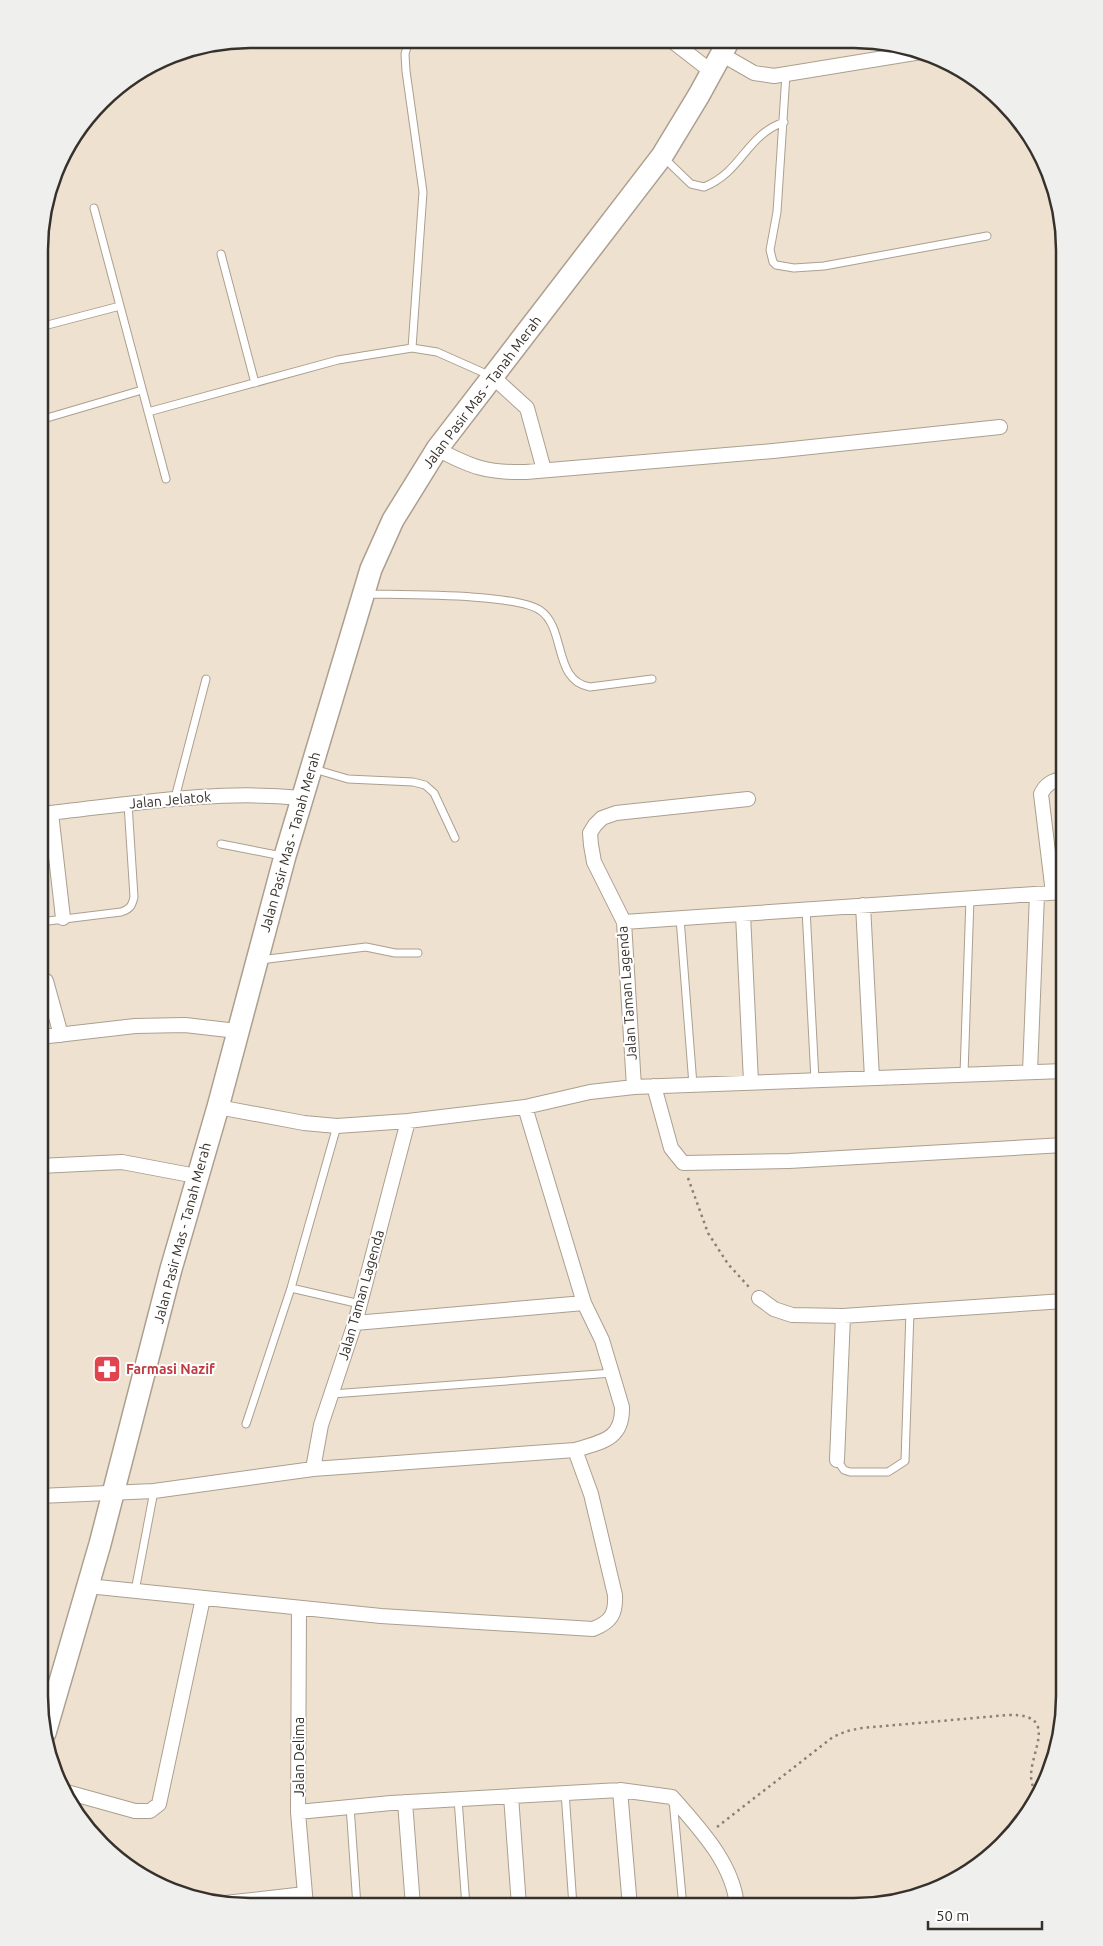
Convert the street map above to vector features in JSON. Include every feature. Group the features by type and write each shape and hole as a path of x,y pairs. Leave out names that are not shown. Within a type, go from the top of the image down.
{"main road":[{"name":"Jalan Pasir Mas - Tanah Merah","path":"49,1720 114,1492 196,1176 218,1108 237,1030 301,798 371,569 393,520 437,448 662,156 720,56"}],"street":[{"path":"694,48 720,56 754,73 774,76 907,54"},
{"path":"493,377 527,408 544,470"},
{"path":"437,448 466,464 488,471 544,470 772,451 1000,427"},
{"path":"1056,780 1045,786 1041,794 1056,880"},
{"name":"Jalan Jelatok","path":"48,814 175,798 262,794 301,798"},
{"name":"Jalan Taman Lagenda","path":"634,1087 624,922 594,862 590,833 602,818 616,813 748,799"},
{"path":"48,831 63,918"},
{"path":"624,922 1056,892"},
{"path":"1030,1072 1037,894"},
{"path":"863,906 872,1078"},
{"path":"743,914 751,1082"},
{"path":"48,989 61,1035"},
{"path":"48,1036 135,1026 185,1025 237,1030"},
{"path":"218,1108 304,1123 337,1126 408,1121 525,1107 590,1092 634,1087 1056,1071"},
{"path":"654,1086 671,1148 683,1163 789,1161 1056,1145"},
{"path":"48,1496 154,1491 313,1469 575,1450 603,1442 612,1436 620,1426 622,1407 602,1340 584,1303 525,1107"},
{"name":"Jalan Taman Lagenda","path":"313,1469 321,1425 356,1323 408,1121"},
{"path":"48,1166 122,1162 196,1176"},
{"path":"759,1298 774,1310 792,1315 844,1316 1056,1302"},
{"path":"356,1323 584,1303"},
{"path":"837,1460 844,1316"},
{"path":"88,1586 382,1616 582,1630 602,1626 610,1620 616,1610 615,1594 591,1494 575,1450"},
{"path":"72,1794 135,1811 150,1811 159,1804 203,1598"},
{"name":"Jalan Delima","path":"299,1608 298,1812 306,1898"},
{"path":"298,1812 350,1806 564,1792 620,1790 672,1797 705,1835 728,1871 736,1898"},
{"path":"620,1790 629,1898"},
{"path":"512,1796 518,1898"},
{"path":"405,1802 412,1898"}],"lane":[{"path":"407,48 405,54 406,72 423,192 412,348"},
{"path":"786,74 777,212 770,250 773,262 776,265 794,268 824,266 988,236"},
{"path":"662,156 691,184 704,187 729,173 760,133 784,122"},
{"path":"94,208 166,479"},
{"path":"221,254 255,383"},
{"path":"48,325 120,306"},
{"path":"148,412 338,360 412,348 450,357 493,377"},
{"path":"48,418 142,390"},
{"path":"363,594 496,599 523,603 542,611 548,618 565,666 574,680 581,685 590,687 652,679"},
{"path":"175,798 206,679"},
{"path":"310,768 348,779 413,782 425,785 434,793 455,838"},
{"path":"48,921 121,912 133,905 128,804"},
{"path":"221,844 285,856"},
{"path":"964,1074 970,898"},
{"path":"806,910 815,1080"},
{"path":"680,918 693,1084"},
{"path":"256,960 366,947 395,953 418,953"},
{"path":"246,1424 290,1288 337,1126"},
{"path":"290,1288 360,1304"},
{"path":"837,1460 844,1470 850,1472 888,1472 905,1461 910,1312"},
{"path":"332,1394 612,1373"},
{"path":"136,1591 154,1491"},
{"path":"564,1792 572,1898"},
{"path":"672,1797 682,1898"},
{"path":"458,1799 465,1898"},
{"path":"350,1806 356,1898"}],"path":[{"path":"683,1163 708,1233 728,1264 759,1298"},
{"path":"705,1835 739,1812 833,1737 846,1731 862,1728 1008,1715 1027,1716 1035,1721 1038,1729 1030,1779 1034,1789"}],"place":[{"name":"Farmasi Nazif","path":"107,1369"}]}
